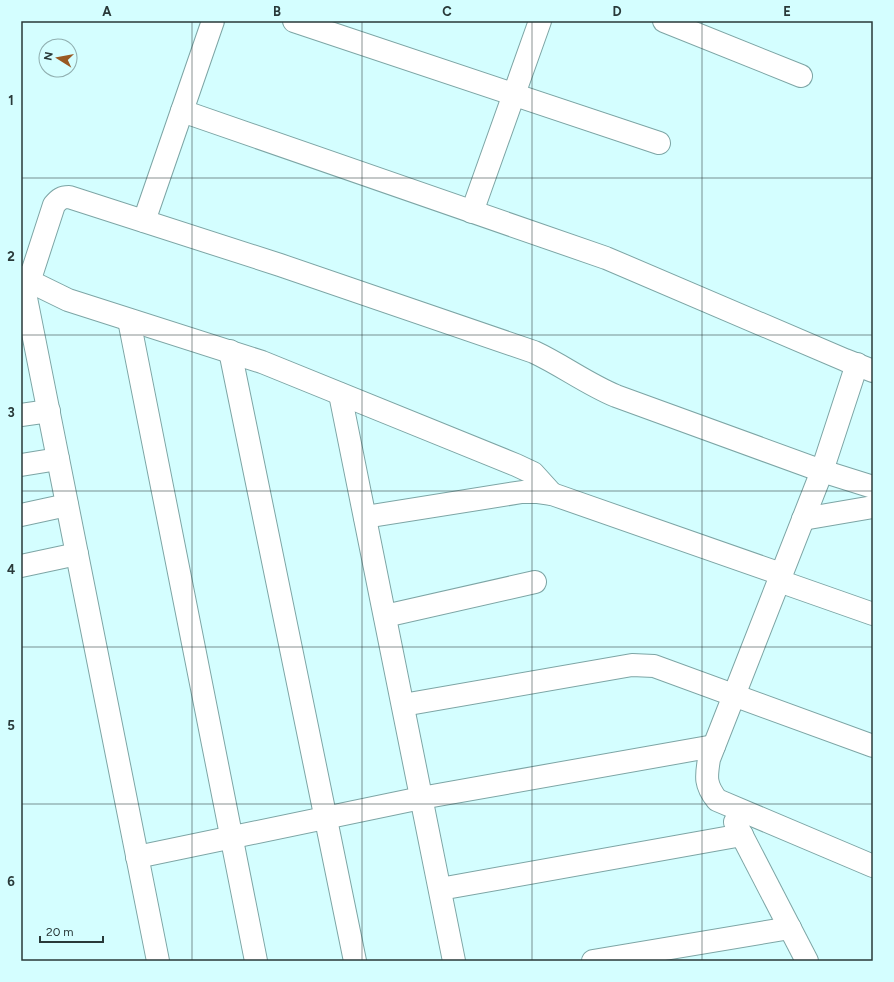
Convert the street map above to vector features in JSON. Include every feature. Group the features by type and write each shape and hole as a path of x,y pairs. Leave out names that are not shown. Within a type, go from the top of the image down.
{"street":[{"path":"144,221 213,21"},
{"path":"294,21 659,143"},
{"path":"472,212 540,21"},
{"path":"664,21 801,76"},
{"path":"182,111 606,258 865,367 822,471 714,746 709,759 706,777 710,790 718,800 873,866"},
{"path":"158,961 49,411 30,366 25,311 24,279 54,205 62,197 69,197 280,265 534,352 602,391 822,471 873,487"},
{"path":"24,279 68,300 268,364 516,465 533,473 552,494"},
{"path":"129,320 256,961"},
{"path":"230,351 355,961"},
{"path":"340,394 454,961"},
{"path":"21,415 49,411"},
{"path":"21,465 58,459"},
{"path":"483,498 516,465"},
{"path":"365,517 522,492 552,494 780,577 873,614"},
{"path":"21,515 67,505"},
{"path":"803,519 873,507"},
{"path":"21,566 77,554"},
{"path":"385,616 534,582"},
{"path":"403,705 632,664 654,666 873,746"},
{"path":"137,857 421,798 714,746"},
{"path":"725,803 807,961"},
{"path":"440,889 742,835"},
{"path":"593,961 790,928"}]}
